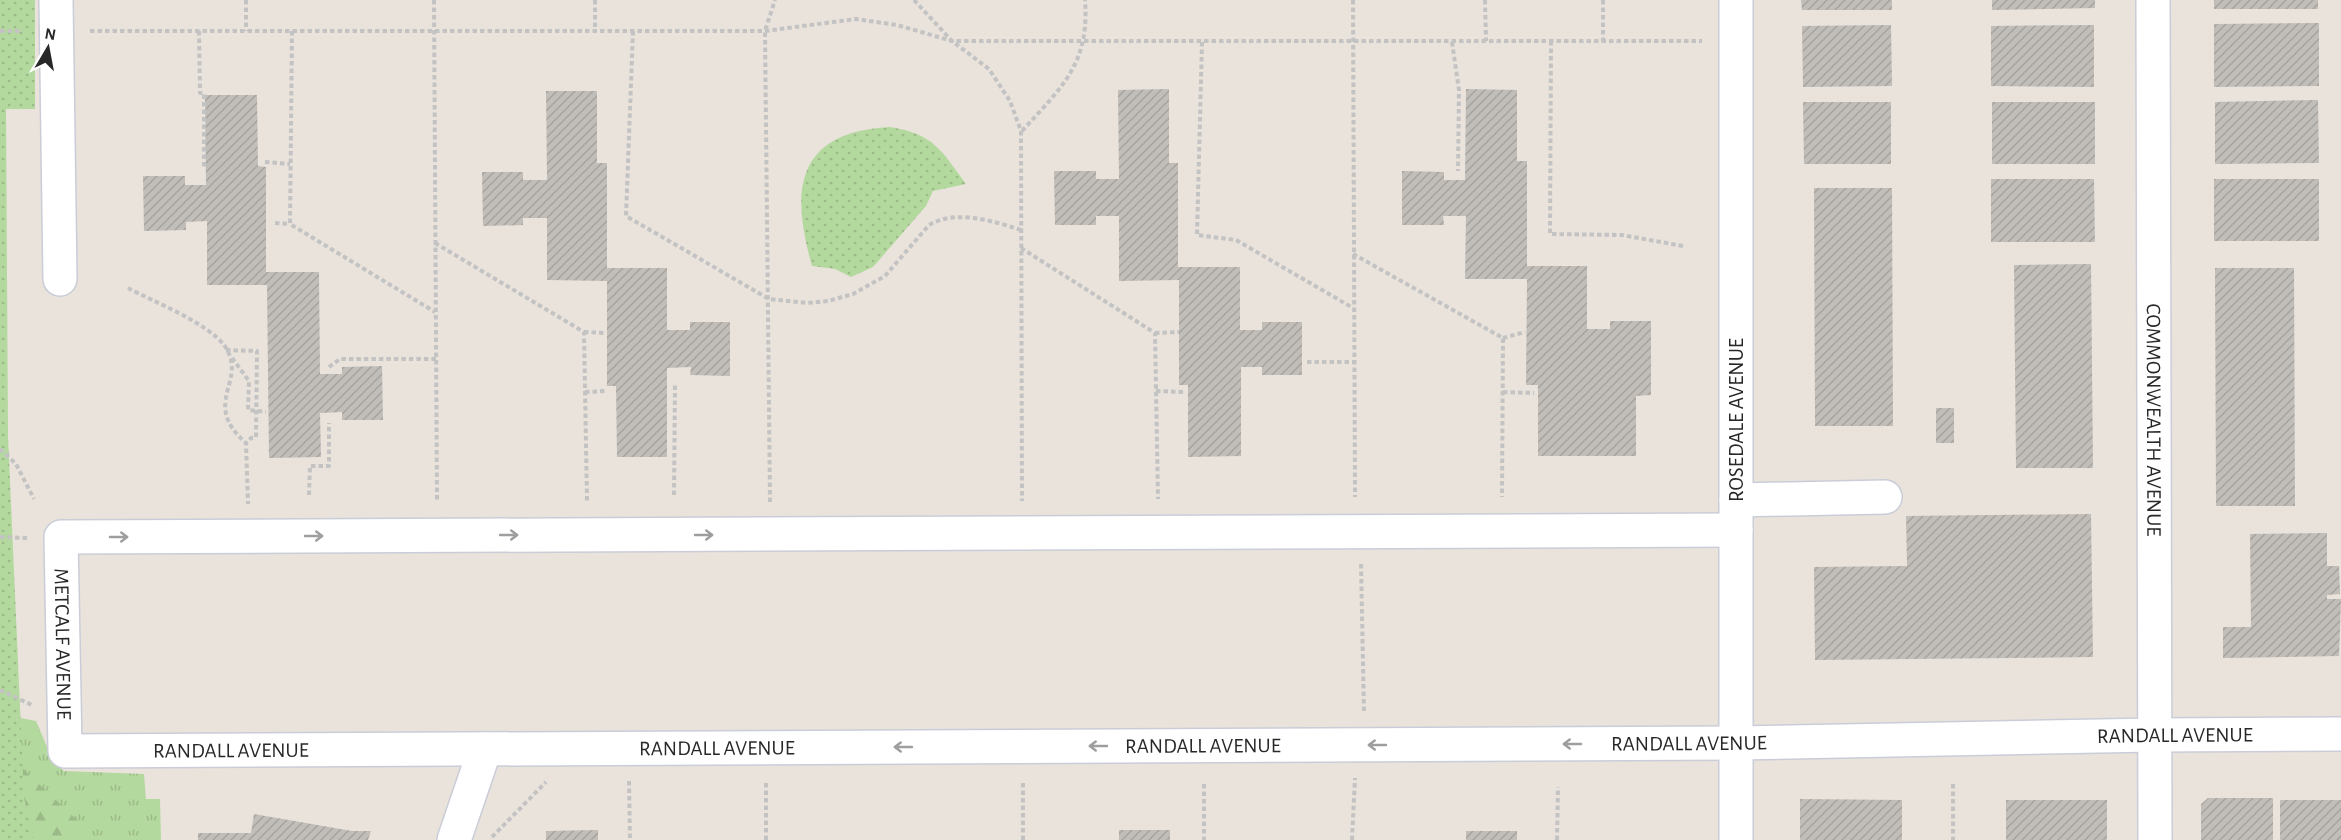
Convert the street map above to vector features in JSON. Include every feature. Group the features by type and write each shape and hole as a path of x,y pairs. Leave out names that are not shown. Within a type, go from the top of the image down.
{"street":[{"name":"ROSEDALE AVENUE","path":"1736,0 1736,840"},
{"name":"COMMONWEALTH AVENUE","path":"2153,0 2155,840"},
{"path":"56,15 60,279"},
{"path":"437,536 1159,533 1358,547 1502,531 1736,515 1885,497"},
{"name":"METCALF AVENUE","path":"65,751 61,537 437,536"},
{"name":"RANDALL AVENUE","path":"65,751 1736,743 2341,734"},
{"path":"454,840 485,749"}],"path":[{"path":"246,0 246,31"},
{"path":"434,0 437,536"},
{"path":"595,0 595,31"},
{"path":"771,534 765,32 776,0"},
{"path":"914,0 952,41 989,69 1010,101 1022,131 1021,533"},
{"path":"1022,131 1065,84 1076,68 1086,15 1085,0"},
{"path":"1353,0 1354,362 1364,719"},
{"path":"1485,0 1486,41"},
{"path":"1603,0 1603,41"},
{"path":"56,15 200,31 765,32 856,19 897,26 952,41 1736,41"},
{"path":"200,31 200,93 204,93 204,167"},
{"path":"290,224 292,31"},
{"path":"633,31 626,216 769,299 807,303 828,301 853,294 885,276 929,225 937,220 978,218 1021,230"},
{"path":"1551,41 1550,234 1622,235 1683,246"},
{"path":"1202,42 1197,235 1236,240 1354,308"},
{"path":"1452,42 1459,90 1458,171"},
{"path":"265,162 290,164"},
{"path":"275,223 290,224 435,312"},
{"path":"435,243 584,332 604,333"},
{"path":"1021,248 1155,333 1179,332"},
{"path":"1353,254 1503,338 1525,332"},
{"path":"128,288 204,328 226,350 249,381 248,410 266,412"},
{"path":"584,332 587,535"},
{"path":"1155,333 1159,533"},
{"path":"1502,531 1503,338"},
{"path":"226,350 257,351 256,437 246,442"},
{"path":"226,350 231,361 231,380 224,404 226,418 233,431 246,442 247,484"},
{"path":"329,367 340,359 436,359"},
{"path":"1307,362 1354,362"},
{"path":"674,495 675,384"},
{"path":"1156,391 1185,392"},
{"path":"585,392 606,392"},
{"path":"1503,392 1534,393"},
{"path":"309,495 310,466 329,466 330,423"},
{"path":"0,449 16,464 34,499"},
{"path":"0,690 42,709"},
{"path":"488,840 548,780"},
{"path":"629,780 630,840"},
{"path":"766,781 766,840"},
{"path":"1023,783 1023,840"},
{"path":"1204,784 1204,840"},
{"path":"1953,784 1953,840"},
{"path":"1352,840 1353,785"},
{"path":"1557,840 1558,787"}],"green space":[{"path":"0,0 35,0 35,109 6,109 8,436 24,797 33,840 0,840"},
{"path":"890,127 917,134 935,145 966,184 933,191 926,206 873,267 851,277 835,269 812,266 802,212 802,190 808,170 818,153 835,140 859,131"},
{"path":"0,714 36,721 53,761 64,771 144,774 146,799 160,799 161,840 0,840"},
{"path":"0,747 81,824 85,840 0,840"}],"building":[{"path":"1801,0 1892,0 1892,10 1802,10"},
{"path":"1992,0 2095,0 2095,8 1992,10"},
{"path":"2214,0 2318,0 2318,9 2214,9"},
{"path":"2319,23 2319,86 2214,87 2214,24"},
{"path":"1891,25 1892,86 1803,87 1802,26"},
{"path":"2094,25 2094,87 1991,86 1991,26"},
{"path":"1169,89 1169,163 1178,163 1178,267 1240,267 1240,330 1262,330 1262,322 1302,322 1302,375 1262,375 1262,367 1241,367 1241,456 1188,457 1188,385 1179,385 1179,280 1119,281 1119,216 1096,216 1096,225 1055,225 1054,171 1096,171 1096,179 1119,179 1118,90"},
{"path":"1466,89 1517,90 1517,161 1527,161 1527,266 1587,266 1587,329 1610,329 1610,321 1651,321 1651,395 1636,396 1636,456 1538,456 1538,385 1526,385 1527,279 1465,279 1466,216 1443,216 1444,225 1402,225 1402,171 1444,172 1444,180 1465,180"},
{"path":"546,91 597,91 597,163 607,163 607,268 667,268 667,330 690,330 690,322 730,322 730,376 690,375 691,367 667,368 667,457 617,457 616,386 607,386 607,281 547,280 547,218 523,218 523,225 483,226 482,172 523,172 523,180 547,180"},
{"path":"205,95 257,95 258,166 266,167 266,272 319,272 320,374 342,374 342,367 382,366 383,420 342,420 342,412 320,413 321,457 269,458 267,285 207,285 207,221 186,222 186,230 144,231 143,176 185,176 185,185 206,185"},
{"path":"2318,100 2319,163 2215,164 2215,102"},
{"path":"1803,102 1891,102 1891,164 1804,164"},
{"path":"1992,102 2095,102 2095,164 1992,164"},
{"path":"1991,179 2094,179 2095,242 1991,242"},
{"path":"2214,179 2319,179 2319,241 2214,241"},
{"path":"1814,188 1892,188 1893,426 1815,426"},
{"path":"2091,264 2093,468 2016,468 2014,265"},
{"path":"2215,268 2294,268 2295,506 2216,506"},
{"path":"1936,408 1954,408 1954,443 1936,443"},
{"path":"2091,514 2093,657 1815,660 1814,567 1907,566 1906,516"},
{"path":"2327,533 2327,566 2339,566 2340,594 2327,595 2327,599 2341,599 2339,656 2223,658 2223,627 2251,627 2250,534"},
{"path":"2208,798 2273,798 2273,840 2201,840 2201,804"},
{"path":"1800,799 1902,800 1902,840 1800,840"},
{"path":"2006,800 2107,800 2107,840 2006,840"},
{"path":"2280,800 2341,800 2341,840 2280,840"},
{"path":"254,814 352,831 371,831 368,840 198,840 198,833 251,833"},
{"path":"598,830 598,840 546,840 546,831"},
{"path":"1119,830 1170,830 1170,840 1119,840"},
{"path":"1466,831 1517,831 1517,840 1466,840"}]}
